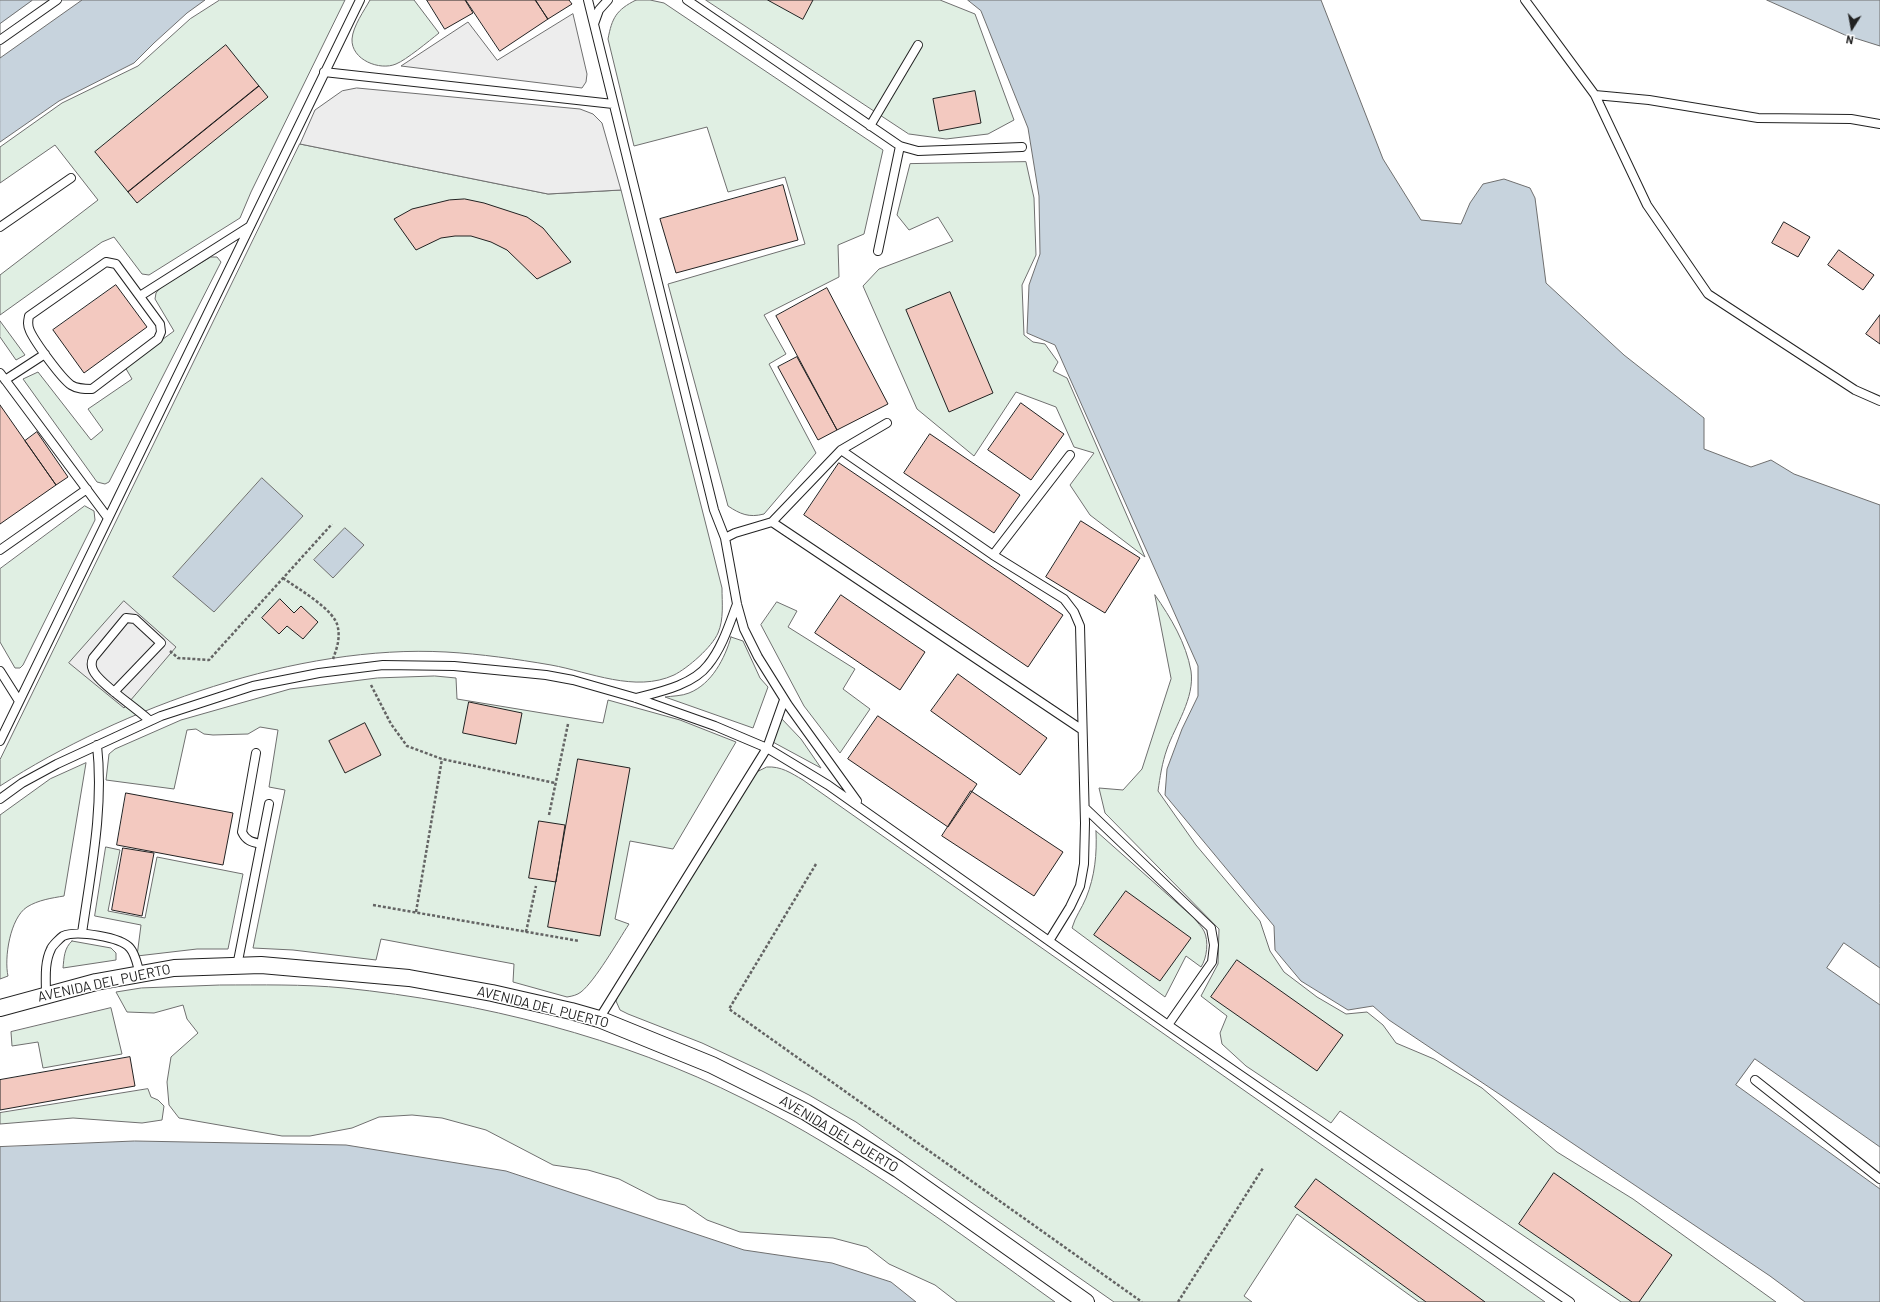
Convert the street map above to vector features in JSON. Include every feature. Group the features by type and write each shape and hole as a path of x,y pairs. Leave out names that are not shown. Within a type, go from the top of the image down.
{"street":[{"name":"AVENIDA DEL PUERTO","path":"0,1008 46,994 174,968 261,965 409,978 492,993 599,1019 712,1065 806,1112 898,1169 1086,1302"}],"lane":[{"path":"0,40 57,0"},
{"path":"0,741 360,0"},
{"path":"588,0 714,510 725,538 737,604 744,629 784,700 861,807"},
{"path":"594,25 599,10 608,0"},
{"path":"687,0 900,146 918,152 1022,147"},
{"path":"1525,0 1595,95 1647,204 1708,294 1855,390 1880,401"},
{"path":"870,126 918,45"},
{"path":"324,72 613,104"},
{"path":"1595,95 1649,100 1758,118 1851,119 1880,124"},
{"path":"878,252 900,146"},
{"path":"0,227 71,178"},
{"path":"140,296 250,226"},
{"path":"106,262 116,264 140,296 160,324 161,332 158,339 92,389 82,389 70,385 45,354 29,330 28,322 30,316 106,262"},
{"path":"5,380 45,354"},
{"path":"0,373 108,518"},
{"path":"725,538 735,533 772,522 841,450 887,424"},
{"path":"841,450 994,555 1064,599 1074,612 1080,626 1081,729 1085,808 1084,864 1080,886 1049,942"},
{"path":"994,555 1070,455"},
{"path":"0,550 87,489"},
{"path":"772,522 1081,729"},
{"path":"636,698 667,690 691,679 708,666 720,646 737,604"},
{"path":"114,692 161,642 135,619 126,618 93,658 91,665 93,672 114,692 150,721"},
{"path":"0,799 22,783 97,745 150,721 194,704 254,686 320,673 383,665 454,666 546,675 572,680 636,698 700,720 767,748 861,807 1049,942 1570,1302"},
{"path":"0,671 19,701"},
{"path":"599,1019 767,748 784,700"},
{"path":"82,933 100,806 100,774 97,745"},
{"path":"256,753 242,832 244,838 248,841 261,844"},
{"path":"237,966 268,804"},
{"path":"1085,808 1211,928 1214,945 1212,962 1168,1025"},
{"path":"46,994 46,964 51,948 63,936 82,933 122,941 130,947 135,956 140,974"},
{"path":"1755,1080 1880,1179"}],"path":[{"path":"161,642 178,658 209,660 332,524"},
{"path":"284,578 329,611 338,626 338,644 332,660"},
{"path":"371,685 391,724 407,746 442,759 555,784"},
{"path":"549,815 568,724"},
{"path":"416,912 442,759"},
{"path":"816,864 729,1010 1142,1302"},
{"path":"526,932 536,886"},
{"path":"373,905 579,941"},
{"path":"1178,1302 1263,1168"}],"green space":[{"path":"220,0 345,0 251,192 240,218 149,275 142,274 114,237 102,242 0,315 0,275 98,200 55,145 0,183 0,147 62,103 138,66 190,19"},
{"path":"370,0 414,0 439,33 411,55 396,64 382,66 368,62 356,53 352,39 357,24"},
{"path":"636,0 650,0 664,3 883,150 864,234 838,245 839,277 764,315 786,354 769,364 816,453 764,514 754,516 749,515 728,506 668,284 805,244 785,177 728,192 707,127 634,146 608,39 611,25 616,15 624,7"},
{"path":"706,0 940,0 975,14 1014,120 988,134 946,139 909,134"},
{"path":"300,144 548,194 621,190 722,588 722,617 718,633 705,651 680,672 659,680 644,682 628,682 551,665 525,661 485,655 446,652 390,652 331,658 272,670 214,686 156,707 100,731 48,757 0,786 0,760"},
{"path":"1026,162 1034,198 1036,255 1022,285 1024,335 1033,342 1045,344 1058,362 1053,371 1067,378 1145,557 1090,515 1070,485 1094,453 1074,447 1056,407 1016,392 974,456 917,409 863,286 879,269 953,241 938,217 909,230 897,215 910,164"},
{"path":"211,257 217,257 221,262 109,482 105,484 97,482 23,379 38,372 91,440 103,430 88,409 132,379 125,367 174,331 155,299 156,293 160,288"},
{"path":"0,321 25,355 16,360 0,337"},
{"path":"85,506 94,511 95,520 23,665 20,668 15,668 0,642 0,569"},
{"path":"1155,595 1167,613 1182,641 1191,671 1190,691 1184,712 1170,740 1165,754 1158,791 1196,845 1260,921 1270,951 1284,972 1317,997 1346,1014 1367,1012 1383,1025 1396,1043 1434,1059 1482,1088 1557,1152 1633,1199 1776,1302 1621,1302 1340,1111 1331,1123 1246,1066 1222,1044 1220,1033 1227,1016 1201,996 1218,964 1219,929 1105,813 1099,788 1123,790 1142,769 1171,679"},
{"path":"777,602 797,611 788,627 855,669 843,689 870,709 840,753 804,706 761,625"},
{"path":"731,637 743,641 760,678 768,687 753,728 665,697 686,694 697,689 711,677 721,662"},
{"path":"435,676 456,678 457,699 603,723 608,700 680,720 736,742 673,849 630,841 615,919 629,924 593,979 587,987 576,995 567,997 513,982 514,964 381,939 376,960 293,950 253,948 285,790 269,787 278,730 260,727 248,734 213,735 204,734 196,729 187,730 174,789 106,780 109,754 115,749 181,720 290,689 377,678"},
{"path":"780,717 801,739 821,768 771,741"},
{"path":"86,763 64,896 36,903 27,907 21,912 12,929 7,959 8,976 0,979 0,815 50,779"},
{"path":"767,767 781,769 803,780 1545,1302 1419,1302 1297,1214 1244,1296 1252,1302 1114,1302 856,1122 809,1095 762,1071 702,1043 620,1010 616,1001 620,990 753,774"},
{"path":"1096,831 1194,918 1206,935 1207,949 1205,959 1201,967 1186,956 1165,997 1072,928 1092,881 1096,857"},
{"path":"106,847 120,850 108,911 145,918 157,857 243,874 228,949 197,949 137,956 141,925 95,916"},
{"path":"72,941 111,948 116,953 116,960 63,968 66,950"},
{"path":"220,985 313,986 395,994 498,1013 600,1040 649,1057 697,1077 785,1120 865,1168 904,1194 1055,1302 957,1302 935,1285 889,1264 867,1247 833,1238 740,1232 707,1220 685,1205 658,1199 619,1179 588,1170 553,1165 486,1130 442,1118 412,1115 379,1117 352,1128 310,1136 282,1136 179,1118 169,1105 167,1082 171,1057 198,1033 187,1019 183,1005 154,1013 127,1012 116,992 141,988"},
{"path":"111,1008 122,1054 43,1068 38,1042 12,1046 11,1032"},
{"path":"148,1089 151,1097 158,1100 164,1106 162,1120 142,1123 73,1118 0,1124 0,1113"}],"shaded area":[{"path":"0,0 205,0 187,13 134,63 59,101 0,142"},
{"path":"968,0 1321,0 1383,159 1421,220 1461,224 1470,203 1483,184 1504,179 1530,188 1535,198 1546,283 1624,355 1704,418 1704,449 1751,467 1771,460 1794,474 1880,505 1880,1302 1805,1302 1770,1276 1389,1020 1373,1006 1348,1010 1301,981 1275,950 1274,926 1165,795 1167,769 1182,729 1198,696 1198,666 1055,345 1027,333 1029,285 1040,254 1039,196 1028,128 981,11"},
{"path":"1767,0 1880,0 1880,46 1845,35"},
{"path":"573,14 587,74 586,82 582,88 401,66 468,22 497,60"},
{"path":"357,88 580,109 593,114 602,123 621,190 548,194 300,144 315,110 342,91"},
{"path":"262,478 303,516 214,612 173,577"},
{"path":"345,528 364,545 333,578 314,560"},
{"path":"124,601 176,647 124,708 69,663"},
{"path":"135,1141 346,1145 506,1171 744,1250 832,1263 891,1282 916,1302 0,1302 0,1147"}],"pier":[{"path":"33,0 82,0 0,58 0,24"},
{"path":"1844,943 1880,968 1880,1005 1827,968"},
{"path":"1755,1059 1880,1147 1880,1189 1736,1085"}],"building":[{"path":"427,0 465,0 473,13 445,29"},
{"path":"466,0 535,0 548,19 500,51"},
{"path":"536,0 569,0 572,4 548,19"},
{"path":"768,0 813,0 803,19"},
{"path":"226,45 259,86 128,192 95,152"},
{"path":"259,86 268,97 137,203 128,192"},
{"path":"975,91 981,123 939,131 933,99"},
{"path":"783,185 798,240 676,273 660,219"},
{"path":"465,199 484,203 527,217 543,228 571,262 537,279 507,250 491,242 471,236 441,238 416,250 394,219 412,209 449,200"},
{"path":"1784,222 1810,237 1798,257 1772,243"},
{"path":"1839,250 1874,275 1863,290 1828,265"},
{"path":"116,285 147,327 84,373 53,330"},
{"path":"827,288 888,404 837,430 776,316"},
{"path":"950,292 993,393 949,412 906,310"},
{"path":"1880,315 1880,344 1866,334"},
{"path":"797,357 837,430 818,440 778,367"},
{"path":"1021,403 1064,434 1031,480 988,450"},
{"path":"0,405 56,485 0,524"},
{"path":"37,432 68,477 56,485 25,441"},
{"path":"930,434 1020,495 994,533 904,473"},
{"path":"839,463 1063,615 1028,667 804,515"},
{"path":"1081,521 1140,558 1105,613 1046,577"},
{"path":"841,595 925,652 900,690 815,633"},
{"path":"280,599 294,613 301,606 318,622 303,639 287,626 279,634 262,618"},
{"path":"958,674 1047,738 1020,775 931,711"},
{"path":"469,702 522,713 516,744 463,733"},
{"path":"878,716 977,784 948,827 848,759"},
{"path":"365,723 381,755 345,773 329,741"},
{"path":"578,759 630,768 600,936 548,927"},
{"path":"971,791 1063,852 1034,896 942,836"},
{"path":"126,793 233,813 223,865 117,845"},
{"path":"539,821 565,825 556,882 529,878"},
{"path":"123,848 154,853 142,916 112,910"},
{"path":"1126,891 1191,938 1160,981 1094,935"},
{"path":"1237,960 1343,1035 1317,1071 1211,997"},
{"path":"130,1057 135,1086 0,1110 0,1080"},
{"path":"1554,1173 1672,1255 1639,1302 1632,1302 1519,1224"},
{"path":"1316,1179 1485,1302 1426,1302 1295,1207"}]}
